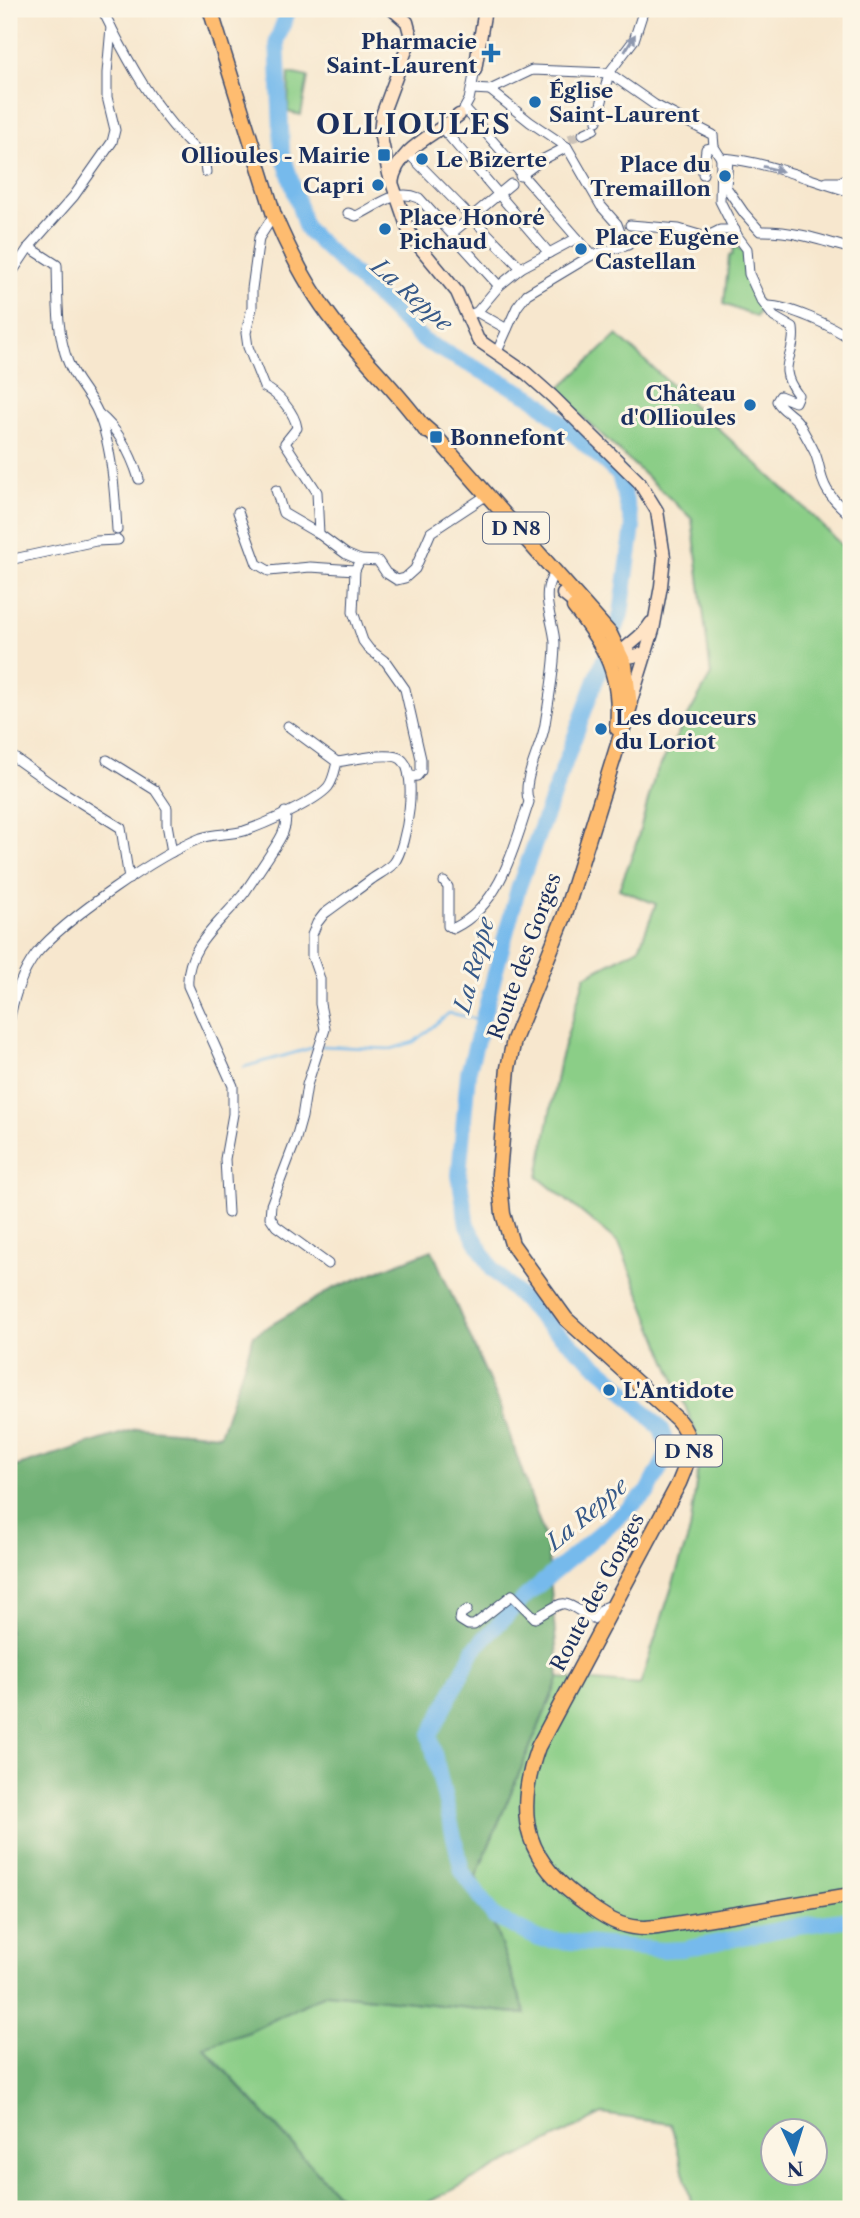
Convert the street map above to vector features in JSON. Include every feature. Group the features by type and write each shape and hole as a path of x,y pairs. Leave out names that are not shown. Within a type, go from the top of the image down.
{"main road":[{"name":"D N8","path":"210,9 274,215"},
{"path":"392,9 407,22 411,37 380,124 382,144 394,189 414,240 472,314 478,340 526,373 553,397 639,482 657,511 664,557 656,614 630,706"},
{"path":"475,69 485,9"},
{"path":"394,189 396,167 407,152 462,112"},
{"path":"382,144 391,152 407,152"},
{"name":"Route des Gorges","path":"274,215 316,297 336,324 599,639 618,657 614,753"},
{"name":"Route des Gorges","path":"421,425 436,437 610,634 629,689 630,706 561,928 512,1047 499,1174 500,1196 507,1233 517,1255 566,1319 677,1419 688,1435 689,1455 679,1483 538,1747 527,1785 526,1820 532,1846 544,1867 579,1900 608,1920 633,1929 851,1895"},
{"path":"618,657 644,634 656,614"},
{"path":"610,634 636,640"},
{"path":"618,657 646,653"}],"street":[{"path":"102,9 127,57 165,118 205,160 206,172"},
{"path":"583,134 596,125 608,73 634,40 644,9"},
{"path":"9,277 29,247 74,196 111,142 115,130 107,97 107,85 111,27"},
{"path":"475,69 472,89 462,112 592,255"},
{"path":"472,89 491,90 533,70 608,73 655,105 713,135 714,147 724,159 825,182 851,191"},
{"path":"491,90 530,122 568,143 601,206 622,224 679,229 706,237 720,230 735,230"},
{"path":"442,128 549,253"},
{"path":"521,175 568,143"},
{"path":"703,174 706,149 714,147"},
{"path":"407,152 521,268"},
{"path":"724,159 720,201 747,249 749,274 774,317 793,328 794,338 785,366 792,387 798,395 795,402 780,396 777,401 799,424 805,439 814,450 823,483 834,500 851,516"},
{"path":"825,182 840,181 851,176"},
{"path":"452,233 474,220 511,184"},
{"path":"723,188 760,231 779,231 851,249"},
{"path":"348,213 356,216 394,189 419,198 499,286"},
{"path":"274,215 259,238 252,308 246,333 247,347 264,387 276,394 296,421 297,428 285,443 317,492 319,534"},
{"path":"496,354 517,307 527,294 592,255 627,246 622,224"},
{"path":"507,329 472,314 521,268 577,237"},
{"path":"29,247 57,265 58,317 67,360 77,381 99,414 110,423 121,439 139,479"},
{"path":"562,285 565,272"},
{"path":"766,306 803,316 838,330 851,339"},
{"path":"9,561 118,535 114,476 99,414"},
{"path":"276,490 283,513 346,554 360,560 378,561 386,573 397,580 405,578 415,569 431,532 481,499"},
{"path":"239,512 257,564 269,571 310,567 355,570"},
{"path":"360,560 355,570 352,605 363,641 386,662 405,690 410,703 421,759 421,771 417,776 410,777"},
{"path":"444,882 448,887 448,926 454,929 476,912 505,872 529,802 526,795 529,775 545,728 555,643 548,593 551,579"},
{"path":"288,726 337,762 390,755 401,758 410,777 410,815 403,846 394,863 324,914 312,935 312,956 320,979 320,1004 325,1029 307,1085 295,1142 271,1205 270,1217 276,1226 328,1264"},
{"path":"9,754 121,828 129,879"},
{"path":"107,760 155,790 167,808 172,852"},
{"path":"9,1023 20,982 35,956 77,917 172,852 204,837 243,831 315,798 330,785 337,762"},
{"path":"228,1213 225,1159 233,1114 233,1086 193,997 187,975 190,963 203,940 245,892 280,839 287,822 285,812"},
{"path":"9,1046 9,1098"},
{"path":"467,1610 461,1614 460,1620 474,1625 512,1595 535,1618 558,1603 566,1603 593,1619 605,1606 614,1606"}],"green space":[{"path":"289,73 308,77 301,115 288,112"},
{"path":"734,246 744,251 745,276 751,285 749,288 762,307 756,317 724,304 729,256 732,255"},
{"path":"617,335 813,516 851,555 851,2209 693,2209 671,2124 602,2114 415,2209 351,2209 203,2046 249,2032 327,1993 526,2014 476,1876 559,1678 640,1685 690,1531 698,1468 695,1430 619,1243 538,1177 560,1059 585,976 639,948 656,904 619,889 635,848 655,775 711,675 692,519 556,392"},
{"path":"432,1250 498,1401 547,1544 559,1678 476,1876 526,2014 327,1993 249,2032 203,2047 351,2209 9,2209 9,1438 15,1467 139,1428 220,1435 254,1335 334,1288"}],"waterway":[{"name":"La Reppe","path":"289,9 277,40 282,151 306,229 424,341 535,399 619,475 633,527 621,614 616,628"},
{"name":"La Reppe","path":"603,661 518,889 468,1073 459,1175 467,1225 492,1269 545,1322 615,1381 661,1429 669,1451 648,1492 526,1596 474,1649 430,1736 462,1871 494,1917 539,1939 662,1950 684,1949 797,1926 851,1919"},
{"path":"322,1046 391,1049 414,1042 449,1013 482,1020"},
{"path":"244,1067 315,1047"}],"tunnel":[{"path":"569,139 583,134"}],"place":[{"name":"Pharmacie Saint-Laurent","path":"491,53"},
{"name":"Église Saint-Laurent","path":"535,102"},
{"name":"Ollioules - Mairie","path":"384,155"},
{"name":"Le Bizerte","path":"422,159"},
{"name":"Place du Tremaillon","path":"725,176"},
{"name":"Capri","path":"378,185"},
{"name":"Place Honoré Pichaud","path":"385,229"},
{"name":"Place Eugène Castellan","path":"581,249"},
{"name":"Château d'Ollioules","path":"750,405"},
{"name":"Bonnefont","path":"436,437"},
{"name":"Les douceurs du Loriot","path":"601,729"},
{"name":"L'Antidote","path":"609,1390"}],"district":[{"name":"OLLIOULES","path":"414,124"}]}
